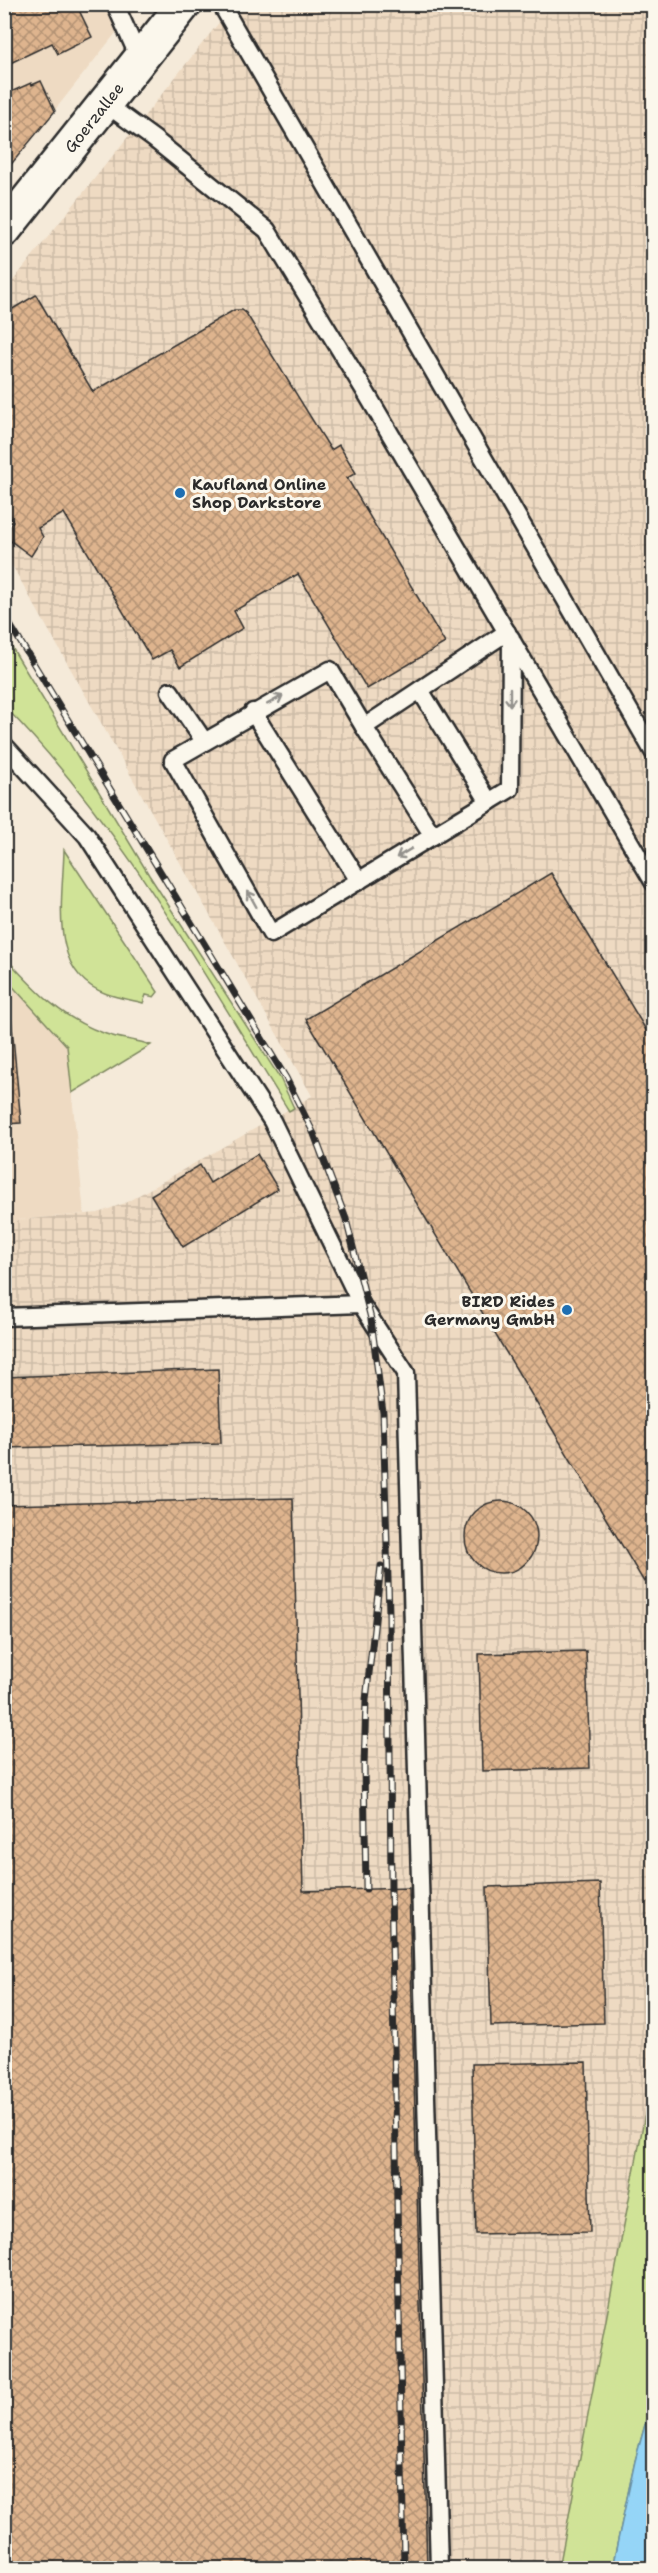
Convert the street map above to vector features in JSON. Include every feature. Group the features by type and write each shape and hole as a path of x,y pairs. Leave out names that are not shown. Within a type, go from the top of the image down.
{"main road":[{"name":"Goerzallee","path":"4,230 184,4"}],"lane":[{"path":"115,4 140,60"},
{"path":"221,4 654,753"},
{"path":"106,104 154,139 267,230 365,391 654,883"},
{"path":"364,727 509,635"},
{"path":"433,836 330,670 172,760 271,934 359,881 489,802 510,789 509,635"},
{"path":"420,690 489,802"},
{"path":"170,691 204,741"},
{"path":"253,712 359,881"},
{"path":"4,745 87,836 272,1121 362,1304 406,1373 439,2568"},
{"path":"4,1317 362,1304"}],"shaded area":[{"path":"5,5 138,5 5,173"},
{"path":"233,5 653,5 654,2072 559,2568 5,2568 5,1221 98,1213 125,1203 312,1096 5,553 4,292"},
{"path":"4,978 67,1046 84,1214 5,1221"}],"green space":[{"path":"5,636 149,875 280,1078 294,1108 289,1111 158,901 123,850 47,752 5,707"},
{"path":"64,850 158,992 154,997 146,995 143,1003 107,994 88,984 75,970 67,952 61,912"},
{"path":"4,956 38,992 75,1020 106,1034 151,1045 72,1093 67,1046 5,978"},
{"path":"653,2072 653,2396 635,2461 612,2568 559,2568"}],"water":[{"path":"653,2396 653,2568 612,2568 635,2461"}],"building":[{"path":"4,4 76,4 92,37 58,54 52,43 4,66"},
{"path":"41,81 55,111 4,173 4,95"},
{"name":"Kaufland Online Shop Darkstore","path":"36,295 93,392 234,310 242,310 246,313 331,450 339,445 356,473 347,478 445,643 367,689 298,574 234,611 243,628 180,667 170,650 152,660 64,513 38,528 43,537 31,556 4,536 13,521 4,508 4,314"},
{"name":"BIRD Rides Germany GmbH","path":"551,873 654,1043 654,1576 644,1582 306,1019"},
{"path":"4,1016 11,1016 21,1123 4,1124"},
{"path":"257,1154 278,1189 183,1247 151,1195 200,1165 210,1183"},
{"path":"218,1369 221,1443 4,1448 4,1377"},
{"path":"293,1498 303,1891 409,1888 427,2568 4,2568 4,1505"},
{"path":"501,1501 521,1507 531,1517 537,1537 531,1557 521,1567 501,1573 481,1567 471,1557 465,1537 471,1517 481,1507"},
{"path":"586,1651 590,1768 482,1771 479,1654"},
{"path":"600,1883 604,2023 491,2026 487,1887"},
{"path":"586,2062 590,2232 476,2234 472,2064"}],"railway":[{"path":"4,615 286,1078 314,1134 346,1219 371,1319 383,1413 389,1613 391,1889 404,2568"},
{"path":"366,1889 364,1766 366,1700 381,1566"}],"place":[{"name":"Kaufland Online Shop Darkstore","path":"180,493"},
{"name":"BIRD Rides Germany GmbH","path":"567,1310"}]}
